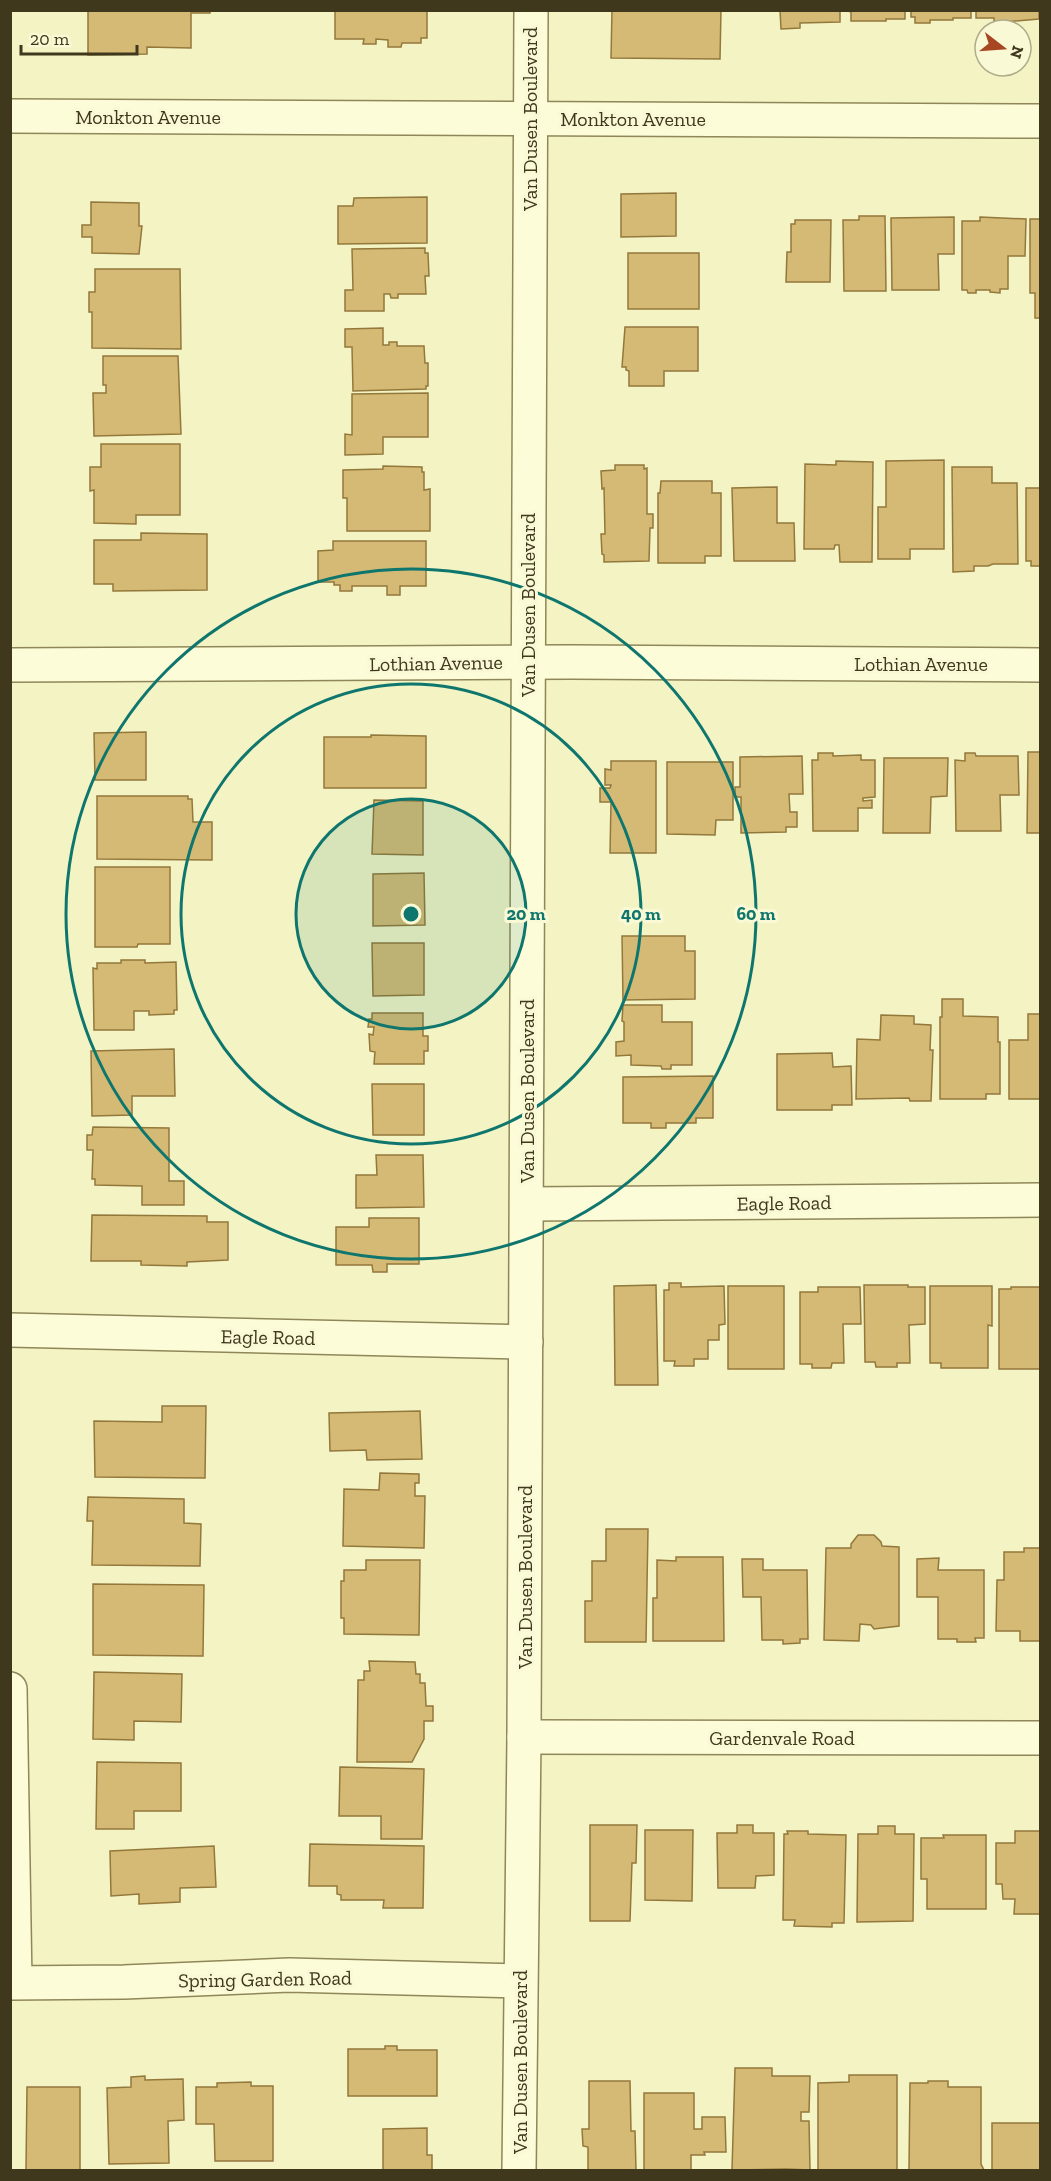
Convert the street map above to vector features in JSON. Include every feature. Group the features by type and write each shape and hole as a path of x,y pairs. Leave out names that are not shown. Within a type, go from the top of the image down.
{"street":[{"name":"Van Dusen Boulevard","path":"519,2170 524,1737 531,10"},
{"name":"Monkton Avenue","path":"10,116 1041,121"},
{"name":"Lothian Avenue","path":"10,666 528,662 1041,665"},
{"name":"Eagle Road","path":"526,1204 1041,1200"},
{"name":"Eagle Road","path":"10,1330 526,1342"},
{"path":"10,1689 13,1983"},
{"name":"Gardenvale Road","path":"524,1737 1041,1738"},
{"name":"Spring Garden Road","path":"13,1983 124,1982 289,1975 520,1982"}],"building":[{"path":"88,10 210,10 210,13 191,13 191,48 147,47 147,54 88,55"},
{"path":"335,10 427,10 427,38 421,38 421,43 402,43 401,47 388,47 388,40 376,39 376,44 363,44 364,39 335,39"},
{"path":"612,10 721,10 720,59 611,58"},
{"path":"780,10 840,10 840,22 800,23 800,28 781,29"},
{"path":"845,10 905,10 905,19 851,21 851,12"},
{"path":"911,10 971,10 971,18 915,23 915,17 911,17"},
{"path":"976,10 1039,10 1039,19 976,18"},
{"path":"676,193 676,236 621,237 621,194"},
{"path":"427,197 427,243 338,244 338,206 353,206 354,198"},
{"path":"91,202 139,203 139,226 142,226 139,254 92,253 92,237 82,237 82,225 91,225"},
{"path":"859,216 885,216 886,291 844,291 843,220 859,220"},
{"path":"954,217 954,254 938,254 939,290 892,290 891,218"},
{"path":"980,217 1026,219 1025,256 1008,256 1008,289 1000,289 1000,293 976,290 976,293 968,293 967,290 962,290 962,221 980,221"},
{"path":"1030,219 1040,219 1040,318 1035,318 1035,293 1030,293"},
{"path":"795,220 831,220 830,282 786,282 787,252 791,252 791,224 795,224"},
{"path":"425,248 425,253 428,253 429,276 425,276 426,294 398,294 398,298 391,298 390,294 384,294 384,311 345,311 345,290 353,290 352,249"},
{"path":"628,253 699,253 699,309 628,309"},
{"path":"95,269 180,269 181,349 92,348 92,312 89,312 89,292 95,292"},
{"path":"625,327 698,327 698,371 664,371 664,386 629,386 629,371 626,367 622,367"},
{"path":"383,328 383,345 397,342 397,346 424,346 425,363 428,363 426,389 353,391 352,347 345,347 345,329"},
{"path":"103,356 178,356 181,434 94,436 93,393 106,393 106,385 103,385"},
{"path":"428,393 428,437 383,437 383,454 345,455 345,434 352,435 352,394"},
{"path":"101,444 180,444 180,515 136,515 136,524 94,523 94,490 90,491 90,467 101,467"},
{"path":"944,460 944,549 910,549 910,559 878,559 878,507 886,507 886,461"},
{"path":"836,461 873,462 872,562 840,562 839,545 835,545 834,549 804,549 805,464 836,465"},
{"path":"615,465 644,465 644,469 647,468 647,514 653,514 653,528 650,528 649,561 604,562 601,534 605,534 604,488 602,489 601,471 615,470"},
{"path":"383,466 422,467 424,490 430,489 430,531 347,531 347,498 343,498 343,470 383,469"},
{"path":"952,467 992,467 992,483 1017,483 1018,564 974,566 974,571 953,572"},
{"path":"661,481 712,481 712,493 721,493 721,556 705,556 705,563 658,563 658,493 660,493"},
{"path":"777,487 777,523 794,523 795,561 734,561 732,488"},
{"path":"1026,488 1040,488 1040,566 1031,566 1031,561 1026,561"},
{"path":"141,533 207,534 207,590 113,591 113,584 94,584 94,540 141,540"},
{"path":"333,541 426,541 426,586 400,586 400,595 387,595 387,586 352,586 352,591 340,591 340,585 334,585 334,582 318,582 318,551 333,550"},
{"path":"146,732 146,780 95,780 94,733"},
{"path":"371,735 426,736 426,788 324,788 324,737 371,737"},
{"path":"1028,752 1040,752 1040,833 1027,833"},
{"path":"818,753 833,753 833,756 861,755 861,760 875,760 875,797 863,798 863,801 872,800 872,808 858,808 858,831 813,831 812,760 818,760"},
{"path":"965,753 975,753 976,756 1018,756 1019,795 1000,795 1001,831 956,831 955,760 965,761"},
{"path":"802,756 803,794 789,794 790,812 797,812 797,827 786,827 786,832 741,833 741,797 735,797 735,787 740,787 740,757"},
{"path":"884,758 948,758 947,796 931,797 930,833 883,833"},
{"path":"611,761 656,761 656,853 610,853 611,802 600,802 600,788 610,788 611,785 605,785 605,769 611,770"},
{"path":"667,762 733,762 733,820 716,820 715,835 667,834"},
{"path":"97,796 188,796 188,799 192,799 193,822 212,822 212,860 97,859"},
{"path":"374,800 423,801 423,855 372,854"},
{"path":"95,867 170,867 170,944 95,947"},
{"path":"424,873 425,925 373,926 373,874"},
{"path":"622,936 685,936 685,951 695,951 695,999 623,1000"},
{"path":"372,943 424,943 424,995 373,996"},
{"path":"121,960 145,960 145,963 176,962 177,1010 174,1010 174,1014 149,1015 149,1011 134,1011 134,1030 94,1030 93,968 97,969 97,963 121,963"},
{"path":"942,999 963,999 963,1016 998,1017 1000,1094 986,1094 986,1099 940,1099"},
{"path":"623,1005 662,1005 662,1022 692,1022 692,1065 671,1065 671,1069 662,1069 661,1066 631,1065 631,1055 616,1056 616,1042 624,1041"},
{"path":"372,1013 423,1013 423,1036 428,1036 428,1051 424,1051 424,1064 374,1064 375,1052 370,1051 369,1034 373,1035 374,1027 368,1027"},
{"path":"1028,1014 1040,1014 1040,1099 1009,1099 1009,1040 1028,1040"},
{"path":"881,1015 914,1016 914,1024 931,1025 930,1050 933,1050 931,1101 910,1101 909,1098 856,1099 857,1039 880,1040"},
{"path":"174,1049 175,1096 132,1096 132,1115 92,1116 91,1051"},
{"path":"832,1053 833,1067 851,1066 852,1105 832,1105 832,1110 777,1110 777,1054"},
{"path":"713,1076 713,1118 696,1118 696,1123 666,1123 666,1128 651,1128 651,1123 623,1123 623,1077"},
{"path":"372,1084 424,1084 424,1135 373,1135"},
{"path":"93,1127 169,1128 169,1181 184,1181 184,1205 142,1205 142,1186 95,1185 95,1179 92,1179 93,1150 87,1150 87,1135 92,1135"},
{"path":"376,1155 423,1155 424,1207 356,1208 356,1175 377,1175"},
{"path":"92,1215 207,1216 207,1222 228,1222 228,1260 187,1262 187,1266 141,1265 141,1261 91,1261"},
{"path":"369,1218 419,1218 419,1264 387,1264 387,1272 373,1272 372,1265 336,1265 336,1227 369,1227"},
{"path":"669,1283 681,1283 681,1287 724,1286 725,1324 719,1325 719,1340 708,1340 708,1359 694,1359 694,1366 674,1366 675,1361 664,1361 664,1290 669,1290"},
{"path":"656,1285 658,1385 615,1385 614,1286"},
{"path":"864,1285 925,1287 925,1324 909,1325 910,1363 897,1363 897,1367 876,1367 875,1362 865,1362"},
{"path":"728,1286 784,1286 784,1369 728,1369"},
{"path":"930,1286 992,1286 992,1326 988,1325 988,1368 941,1368 941,1363 930,1363"},
{"path":"818,1287 860,1287 861,1324 843,1324 844,1363 832,1363 831,1368 812,1368 812,1364 800,1364 800,1292 818,1292"},
{"path":"1011,1287 1040,1287 1040,1369 999,1369 999,1289 1011,1289"},
{"path":"162,1406 206,1406 205,1478 95,1477 94,1421 162,1422"},
{"path":"420,1411 422,1459 367,1460 366,1450 330,1451 329,1413"},
{"path":"380,1473 419,1474 419,1483 415,1483 415,1496 425,1496 424,1548 343,1546 344,1489 379,1490"},
{"path":"88,1497 184,1499 184,1523 201,1524 200,1566 92,1565 93,1521 87,1521"},
{"path":"606,1529 648,1529 646,1642 585,1642 585,1601 592,1601 592,1561 606,1561"},
{"path":"858,1535 874,1535 882,1546 899,1547 899,1626 874,1629 871,1625 860,1624 859,1641 824,1640 826,1548 851,1548 851,1544"},
{"path":"1024,1548 1040,1548 1040,1641 1020,1641 1020,1631 996,1631 997,1580 1004,1580 1004,1552 1024,1552"},
{"path":"676,1557 723,1557 724,1641 653,1641 653,1598 657,1598 657,1560 676,1561"},
{"path":"939,1558 938,1570 984,1570 984,1638 975,1638 976,1642 938,1639 938,1597 917,1597 917,1559"},
{"path":"742,1559 763,1559 763,1570 807,1570 808,1639 800,1639 800,1643 783,1644 783,1640 762,1640 761,1597 743,1597"},
{"path":"366,1560 420,1560 419,1635 344,1634 344,1618 341,1618 341,1581 344,1581 344,1570 366,1570"},
{"path":"93,1584 204,1585 203,1656 93,1655"},
{"path":"369,1661 415,1662 416,1674 420,1674 420,1683 425,1683 426,1706 433,1706 433,1721 424,1721 424,1739 412,1762 357,1762 358,1680 364,1680 364,1671 370,1671"},
{"path":"94,1672 182,1674 181,1722 134,1721 134,1740 93,1739"},
{"path":"97,1762 181,1763 181,1811 134,1811 134,1829 96,1829"},
{"path":"340,1767 424,1769 422,1839 381,1839 381,1816 339,1816"},
{"path":"590,1825 637,1825 636,1863 632,1863 630,1921 590,1921"},
{"path":"737,1825 753,1825 753,1833 774,1833 774,1875 756,1876 755,1888 718,1888 717,1833 737,1833"},
{"path":"878,1826 895,1826 895,1834 914,1834 913,1921 857,1922 858,1834 878,1834"},
{"path":"645,1830 693,1830 692,1901 645,1900"},
{"path":"787,1831 846,1835 844,1923 832,1923 832,1927 794,1926 795,1920 783,1920 784,1834 788,1834"},
{"path":"1015,1831 1040,1831 1040,1914 1014,1914 1015,1899 1003,1899 1002,1884 996,1884 996,1843 1015,1843"},
{"path":"943,1835 986,1835 986,1909 927,1909 927,1879 921,1879 921,1838 944,1838"},
{"path":"310,1844 424,1846 423,1908 383,1908 384,1900 341,1900 341,1895 337,1894 337,1886 309,1886"},
{"path":"214,1846 216,1887 180,1888 180,1902 139,1904 139,1894 111,1896 110,1851"},
{"path":"385,2046 397,2046 397,2050 437,2050 437,2096 348,2096 348,2049 385,2049"},
{"path":"735,2068 772,2068 772,2076 810,2076 809,2112 801,2112 801,2121 809,2121 810,2170 732,2170"},
{"path":"849,2075 897,2075 897,2170 818,2170 818,2083 849,2082"},
{"path":"145,2076 145,2080 183,2079 184,2120 168,2121 169,2163 109,2164 107,2088 131,2087 131,2077"},
{"path":"589,2081 630,2081 631,2131 635,2131 636,2170 588,2170 588,2147 583,2146 582,2129 589,2129"},
{"path":"928,2081 948,2081 948,2087 981,2087 981,2164 984,2170 909,2170 910,2083 928,2083"},
{"path":"251,2082 251,2086 273,2086 273,2161 215,2161 214,2124 196,2124 196,2087 217,2087 217,2083"},
{"path":"27,2087 80,2087 80,2170 26,2170"},
{"path":"644,2093 694,2093 694,2129 702,2129 702,2117 725,2117 726,2152 704,2152 705,2155 691,2155 691,2170 644,2170"},
{"path":"992,2123 1040,2123 1040,2170 992,2170"},
{"path":"427,2128 427,2155 432,2155 432,2170 383,2170 383,2129"}]}
